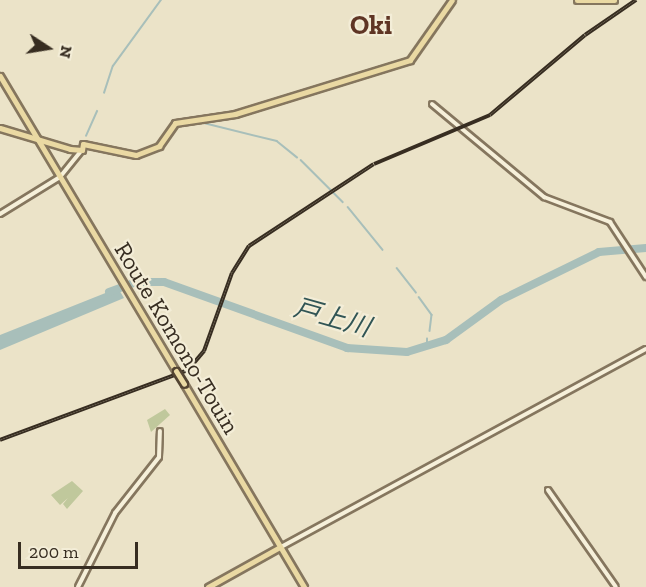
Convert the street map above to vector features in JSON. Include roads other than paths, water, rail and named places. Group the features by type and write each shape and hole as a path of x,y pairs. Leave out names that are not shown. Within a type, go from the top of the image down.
{"main road":[{"path":"0,128 36,135 82,150 83,144 136,155 159,146 175,123 235,114 407,61 444,17 452,0"},
{"path":"577,0 614,0"},
{"name":"Route Komono-Touin","path":"0,76 304,587"},
{"path":"208,587 280,547"}],"street":[{"path":"432,104 538,193 606,219 626,239 646,277"},
{"path":"0,214 60,177 82,150"},
{"path":"280,547 646,350"},
{"path":"78,587 115,513 159,457 160,431"},
{"path":"548,490 616,587"}],"water":[{"path":"118,288 124,298 0,350 0,335"}],"waterway":[{"path":"104,93 113,66 161,0"},
{"path":"86,136 97,111"},
{"path":"200,122 277,141 297,157"},
{"path":"301,160 331,190"},
{"path":"333,192 343,202"},
{"path":"348,207 383,250"},
{"name":"戸上川","path":"109,292 136,282 164,282 347,348 407,352 446,340 501,300 599,252 646,248"},
{"path":"397,268 416,292"},
{"path":"419,297 432,315 430,331"},
{"name":"戸上川","path":"427,339 427,347"}],"railway":[{"path":"0,440 188,370 204,351 232,273 249,246 374,164 490,115 585,35 636,0"}],"district":[{"name":"Oki","path":"371,26"}]}
